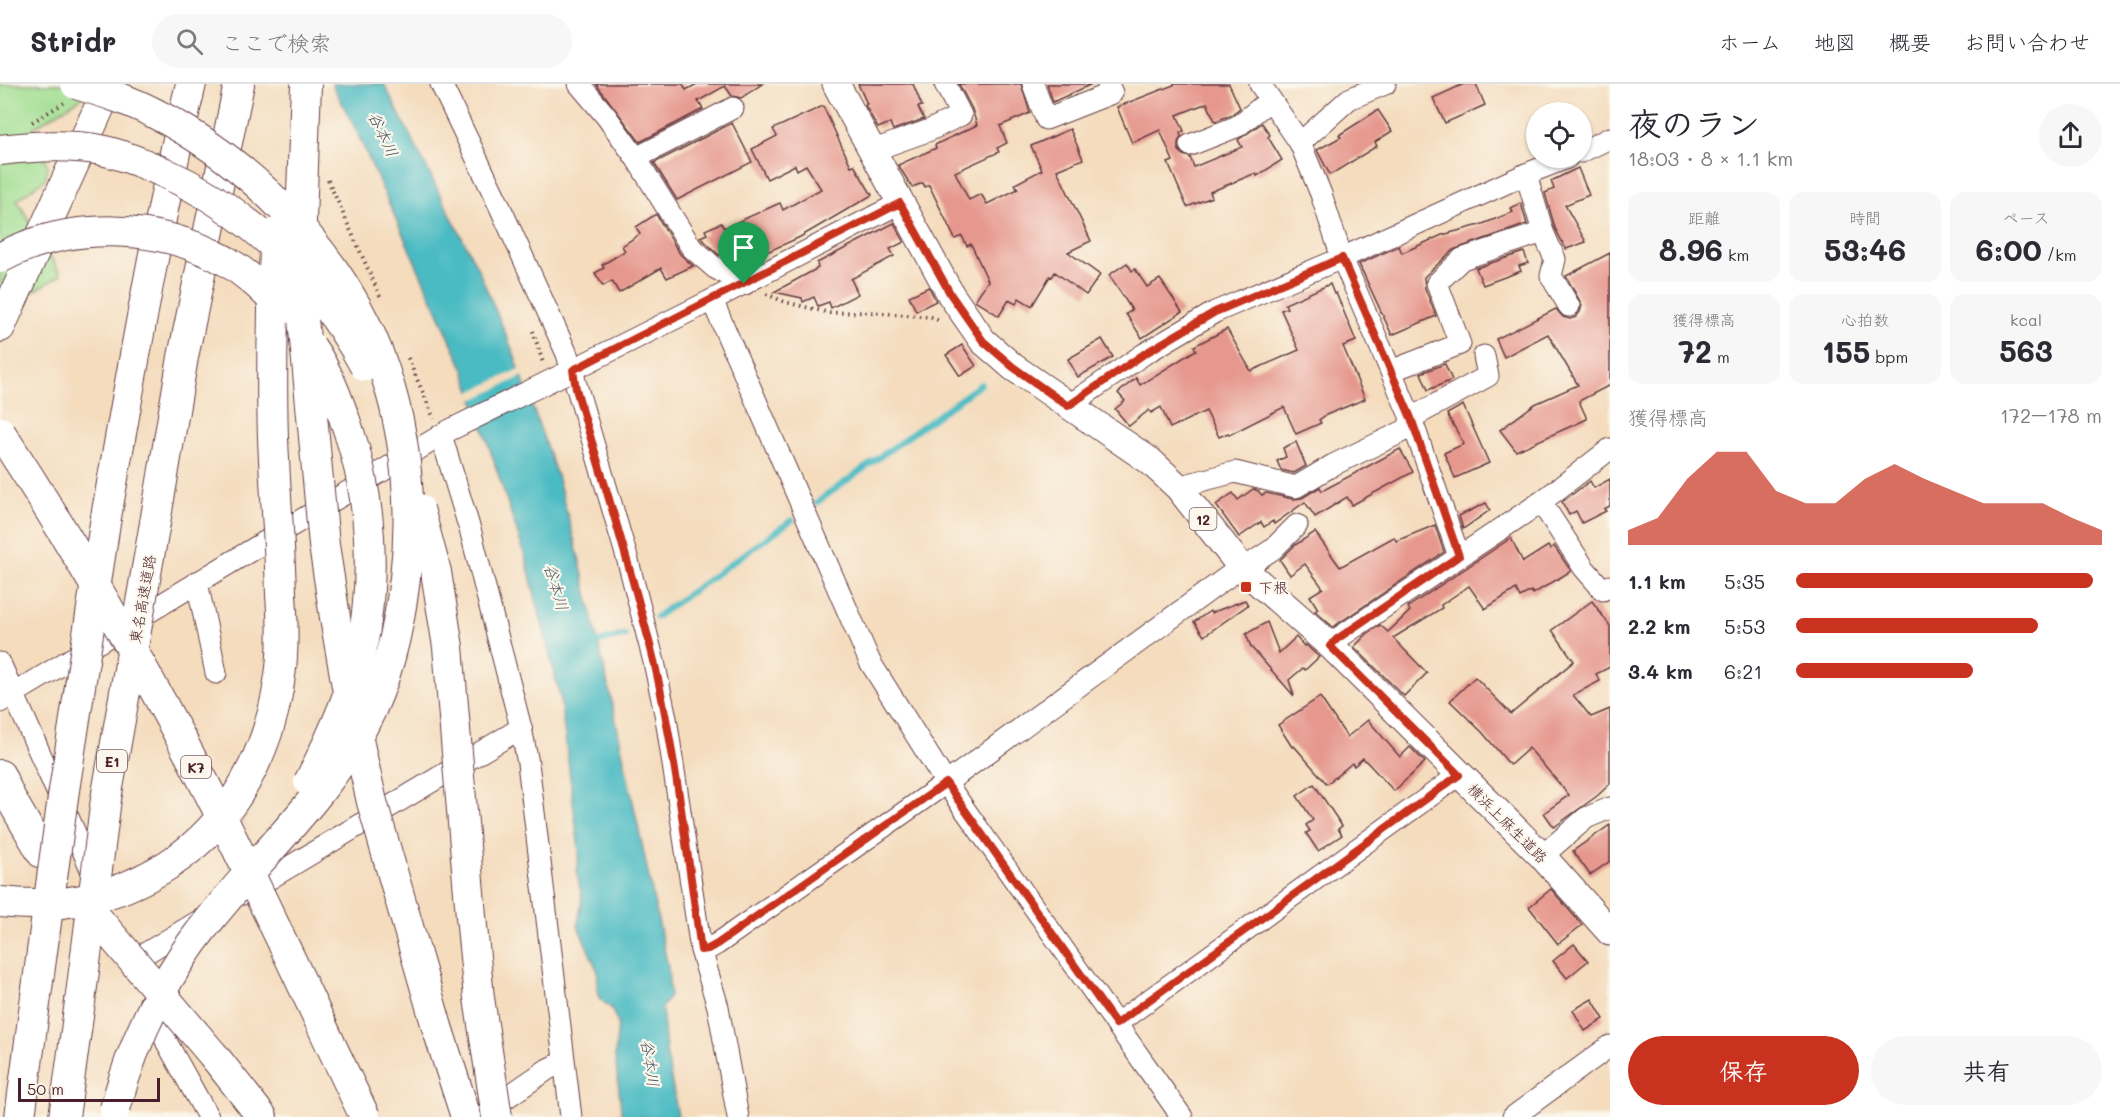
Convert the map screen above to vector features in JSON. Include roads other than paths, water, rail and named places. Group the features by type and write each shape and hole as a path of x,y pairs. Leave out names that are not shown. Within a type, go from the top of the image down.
{"highway":[{"path":"0,327 110,84"},
{"path":"20,1117 63,797 106,518 173,158 191,84"},
{"name":"東名高速道路","path":"64,1117 106,799 183,357 239,84"},
{"path":"0,902 62,904 119,890 153,874 186,854 217,824 241,792 258,757 271,720 280,676 283,634 273,458 272,355 275,246 294,84"},
{"path":"306,84 299,275 324,545 336,624 351,709 375,813 421,974 466,1117"},
{"path":"75,91 118,97 199,139 234,165 291,218 338,277 358,309 383,371 396,412 404,459 409,529 403,597 389,664 378,696 363,726 324,786 210,919 180,959 158,996 137,1040 115,1113"},
{"path":"0,150 37,145 96,149 143,163 192,185 234,212 289,259 327,304 353,344 371,378 387,415 417,502 436,572 448,648 479,998 497,1117"},
{"path":"0,258 11,252 62,236 104,230 141,233 184,242 226,261 258,284 288,316 316,354 339,403 355,449 365,502 370,551 368,601 360,652 341,712 323,755 260,861"},
{"name":"K7","path":"0,432 49,506 124,634 200,774 365,1117"},
{"name":"K7","path":"0,469 34,520 108,644 182,783 343,1117"},
{"path":"0,775 10,799 42,853"},
{"path":"0,807 42,853 214,1056 262,1117"}],"main road":[{"name":"横浜上麻生道路","path":"836,84 951,295 983,341 1013,367 1150,461 1178,487 1242,568 1330,646 1542,856 1610,932"}],"street":[{"path":"441,84 500,207 561,372 576,389 628,561 666,718 701,950 718,1007 738,1117"},
{"path":"579,84 606,116 636,158 691,247 715,268 751,287"},
{"path":"871,151 930,130 961,115 945,84"},
{"path":"1033,84 1046,118 1112,93 1108,84"},
{"path":"1300,143 1350,99 1385,84"},
{"path":"1191,145 1238,126 1265,92 1300,143 1321,194 1342,258 1411,418 1459,556"},
{"path":"636,158 733,108"},
{"path":"1592,147 1610,138"},
{"path":"1068,406 1144,354 1215,312 1342,258 1541,168"},
{"path":"1526,174 1543,232 1555,259 1551,276 1569,306"},
{"path":"7,698 442,428 712,300 751,287 900,203"},
{"path":"1391,371 1460,344 1437,283 1462,259 1543,232"},
{"path":"712,300 870,662 946,783 1182,1117"},
{"path":"1178,487 1235,472 1296,488 1333,465 1408,429 1411,418 1488,376 1484,356"},
{"path":"442,428 447,462 471,533 528,763 571,1117"},
{"path":"1330,646 1337,639 1541,502 1610,449"},
{"path":"1541,502 1584,568 1603,590 1610,586"},
{"path":"701,950 717,944 946,783 1242,568 1273,549 1297,525"},
{"path":"197,582 216,673"},
{"path":"0,663 7,698 133,961 167,1043 208,1117"},
{"path":"133,961 521,728"},
{"path":"1116,1024 1459,775"},
{"path":"1542,856 1586,818 1610,808"},
{"path":"1513,1117 1610,1046"},
{"path":"479,1117 548,1069 563,1062"}],"water":[{"name":"谷本川","path":"332,84 384,84 478,269 512,349 557,476 579,558 612,703 668,967 670,996 662,1007 666,1051 678,1117 622,1117 615,1056 618,1023 611,1008 600,999 597,986 598,972 578,926 582,897 577,874 579,851 560,696 526,559 464,370 355,128"}],"waterway":[{"path":"816,503 981,384"},
{"path":"656,617 792,520"},
{"path":"591,644 625,635"}],"place":[{"name":"下根","path":"1246,587"}]}
